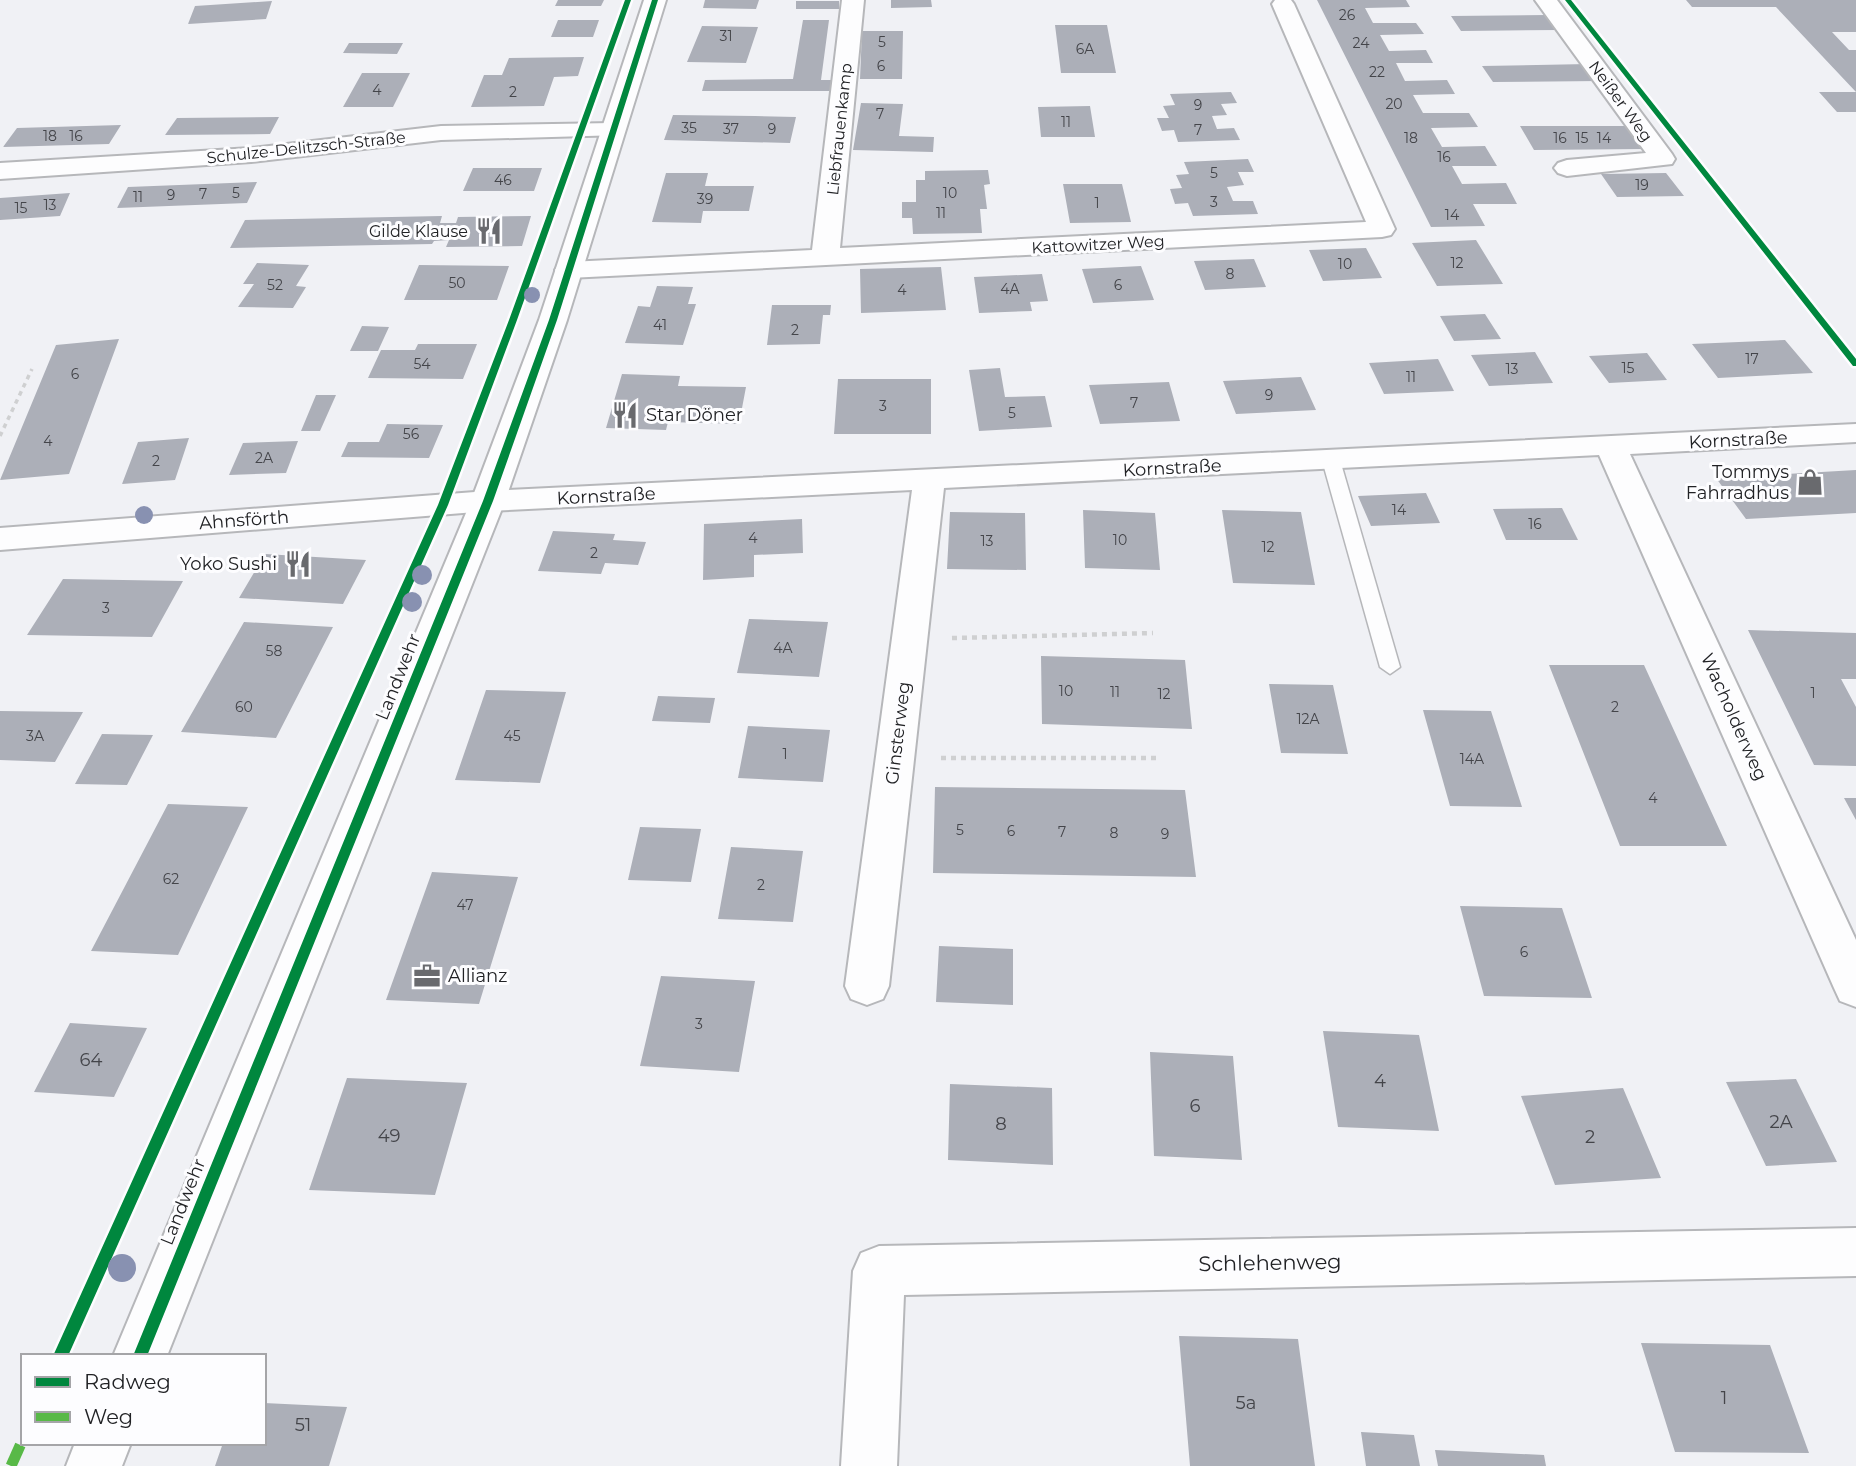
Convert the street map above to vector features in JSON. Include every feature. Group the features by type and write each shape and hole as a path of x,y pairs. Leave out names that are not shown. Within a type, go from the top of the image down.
{"street":[{"name":"Landwehr","path":"141,1354 488,501 569,270 655,0"},
{"name":"Liebfrauenkamp","path":"825,259 853,0"},
{"name":"Neißer Weg","path":"1546,0 1663,159 1567,168"},
{"name":"Kattowitzer Weg","path":"569,270 1382,229 1283,4"},
{"name":"Schulze-Delitzsch-Straße","path":"0,171 251,155 441,133 613,130"},
{"name":"Kornstraße","path":"488,501 1856,433"},
{"name":"Wacholderweg","path":"1611,446 1856,988"},
{"name":"Ginsterweg","path":"867,986 929,481"},
{"name":"Ahnsförth","path":"0,539 488,501"},
{"name":"Schlehenweg","path":"869,1466 879,1271 1856,1252"},
{"path":"94,1466 102,1445"}],"lane":[{"path":"1331,460 1390,667"}],"path":[{"path":"0,436 32,369"},
{"path":"909,639 1153,633"},
{"path":"895,758 1161,758"}],"building":[{"path":"558,0 604,0 601,6 555,6"},
{"path":"705,0 759,0 756,9 703,8"},
{"path":"891,0 931,0 932,7 891,8"},
{"path":"1317,0 1406,0 1410,7 1365,8 1373,23 1416,23 1424,34 1380,35 1389,51 1426,50 1433,63 1396,63 1405,81 1447,80 1455,94 1413,95 1423,113 1469,113 1478,127 1431,128 1442,147 1485,146 1497,166 1452,166 1462,184 1506,183 1517,204 1473,204 1485,226 1431,227"},
{"path":"1686,0 1856,0 1856,32 1832,32 1849,50 1856,50 1856,92 1776,7 1692,7"},
{"path":"272,1 266,19 188,24 195,6"},
{"path":"796,1 839,1 839,9 796,9"},
{"path":"1547,15 1558,30 1461,31 1451,16"},
{"path":"558,20 599,20 593,37 551,37"},
{"path":"803,20 829,20 821,80 833,80 832,91 702,91 705,80 793,79"},
{"path":"1055,25 1107,25 1116,73 1061,73"},
{"path":"702,26 758,27 746,63 687,62"},
{"path":"862,31 903,31 902,79 860,79"},
{"path":"349,43 403,43 397,54 343,53"},
{"path":"584,57 578,76 554,77 544,106 471,107 484,75 502,75 509,58"},
{"path":"1588,64 1600,81 1493,82 1482,66"},
{"path":"362,73 410,73 393,107 343,107"},
{"path":"1231,92 1237,103 1221,104 1227,115 1212,116 1217,129 1234,128 1240,140 1178,142 1174,130 1162,131 1157,118 1169,118 1163,106 1175,105 1170,94"},
{"path":"1819,92 1856,92 1856,112 1837,112"},
{"path":"861,103 903,104 899,136 934,137 933,152 853,150"},
{"path":"1090,106 1095,137 1041,137 1038,107"},
{"path":"673,115 796,117 790,143 664,140"},
{"path":"279,117 270,134 165,135 177,118"},
{"path":"121,125 109,144 3,147 17,128"},
{"path":"1520,126 1629,126 1645,149 1534,150"},
{"path":"1248,159 1254,172 1238,172 1244,185 1227,187 1233,201 1253,201 1258,214 1193,216 1188,203 1175,204 1170,189 1182,188 1176,175 1189,174 1184,162"},
{"path":"473,168 542,168 534,191 463,191"},
{"path":"988,170 990,184 984,185 987,209 980,209 982,233 913,234 912,218 902,218 902,202 916,202 916,180 925,180 925,171"},
{"path":"666,173 708,173 705,186 754,186 749,211 703,211 701,223 652,222"},
{"path":"1666,173 1684,196 1617,197 1601,174"},
{"path":"257,182 247,203 117,208 128,187"},
{"path":"1063,184 1122,184 1131,222 1070,223"},
{"path":"70,193 60,216 0,220 0,198"},
{"path":"442,216 440,223 456,223 458,217 531,216 522,246 446,247 449,240 434,241 432,244 230,248 245,220"},
{"path":"1476,240 1503,284 1437,286 1412,243"},
{"path":"1366,248 1382,278 1323,281 1309,250"},
{"path":"1254,259 1266,287 1205,290 1194,261"},
{"path":"257,263 309,265 296,286 306,287 293,308 238,307 254,284 243,284"},
{"path":"419,265 509,266 497,300 404,300"},
{"path":"1141,266 1154,300 1093,303 1082,269"},
{"path":"941,267 946,310 861,313 860,269"},
{"path":"1042,274 1048,301 1030,302 1032,311 979,313 974,277"},
{"path":"657,286 693,287 688,304 696,304 683,345 625,343 638,306 650,307"},
{"path":"772,305 831,305 830,315 823,315 820,344 767,345"},
{"path":"1485,314 1501,339 1454,341 1440,316"},
{"path":"362,326 389,327 378,351 350,351"},
{"path":"119,339 69,474 0,480 56,345"},
{"path":"1785,340 1813,373 1718,378 1692,344"},
{"path":"418,344 477,344 463,379 368,378 381,350 415,350"},
{"path":"1535,352 1553,383 1489,386 1471,355"},
{"path":"1647,353 1667,380 1609,383 1589,356"},
{"path":"1438,359 1454,391 1384,394 1369,363"},
{"path":"1000,368 1005,397 1045,396 1052,427 979,431 969,370"},
{"path":"622,374 680,376 678,386 746,387 739,424 668,422 666,430 606,428"},
{"path":"1301,377 1316,410 1236,414 1223,381"},
{"path":"838,379 931,379 931,434 834,434"},
{"path":"1169,382 1180,421 1100,424 1089,385"},
{"path":"316,395 336,395 320,431 301,431"},
{"path":"387,424 443,425 429,458 341,457 348,442 379,442"},
{"path":"189,438 175,480 122,484 138,442"},
{"path":"298,441 286,473 229,475 243,443"},
{"path":"1856,470 1856,513 1746,519 1716,478"},
{"path":"1426,493 1440,523 1371,526 1358,496"},
{"path":"1562,508 1578,540 1506,540 1493,509"},
{"path":"1083,510 1155,513 1160,570 1085,568"},
{"path":"1222,510 1301,512 1315,585 1233,583"},
{"path":"950,512 1025,513 1026,570 947,569"},
{"path":"802,519 803,553 754,555 754,577 703,580 704,524"},
{"path":"553,531 615,534 613,540 646,542 638,565 605,563 601,574 538,571"},
{"path":"265,554 366,560 343,604 239,598"},
{"path":"63,579 183,581 152,637 27,635"},
{"path":"749,619 828,622 819,677 737,673"},
{"path":"244,622 333,627 276,738 181,732"},
{"path":"1748,630 1856,633 1856,679 1841,679 1856,707 1856,766 1814,765"},
{"path":"1041,656 1185,660 1192,729 1042,724"},
{"path":"1549,665 1644,665 1727,846 1620,846"},
{"path":"1269,684 1333,685 1348,754 1281,753"},
{"path":"486,690 566,692 540,783 455,780"},
{"path":"658,696 715,698 710,723 652,721"},
{"path":"1423,710 1491,711 1522,807 1450,806"},
{"path":"0,711 83,712 55,762 0,760"},
{"path":"748,726 830,730 823,782 738,778"},
{"path":"102,734 153,735 127,785 75,784"},
{"path":"935,787 1185,790 1196,877 933,873"},
{"path":"1844,798 1856,798 1856,820"},
{"path":"168,804 248,807 178,955 91,951"},
{"path":"640,827 701,829 691,882 628,880"},
{"path":"731,847 803,851 793,922 718,919"},
{"path":"432,872 518,877 479,1004 386,1000"},
{"path":"1460,906 1562,908 1592,998 1484,996"},
{"path":"939,946 1013,949 1013,1005 936,1002"},
{"path":"661,976 755,981 739,1072 640,1066"},
{"path":"70,1023 147,1028 114,1097 34,1092"},
{"path":"1323,1031 1419,1035 1439,1131 1338,1127"},
{"path":"1150,1052 1233,1056 1242,1160 1154,1156"},
{"path":"347,1078 467,1083 435,1195 309,1190"},
{"path":"1796,1079 1837,1162 1766,1166 1726,1082"},
{"path":"950,1084 1052,1088 1053,1165 948,1160"},
{"path":"1623,1088 1661,1178 1555,1185 1521,1096"},
{"path":"1179,1336 1298,1339 1315,1466 1190,1466"},
{"path":"1641,1343 1770,1345 1809,1453 1675,1452"},
{"path":"266,1403 347,1407 329,1466 215,1466 222,1445 266,1445"},
{"path":"1361,1432 1414,1435 1420,1466 1366,1466"},
{"path":"1435,1450 1544,1455 1546,1466 1438,1466"}],"marked path":[{"path":"11,1466 21,1444"}],"cycle path":[{"path":"61,1354 443,505 628,0"},
{"path":"141,1354 488,501 553,320 655,0"},
{"path":"1568,0 1856,364"}],"place":[{"name":"Gilde Klause","path":"489,231"},
{"name":"Star Döner","path":"625,415"},
{"name":"Tommys Fahrradhus","path":"1810,482"},
{"name":"Yoko Sushi","path":"298,564"},
{"name":"Allianz","path":"427,976"}]}
